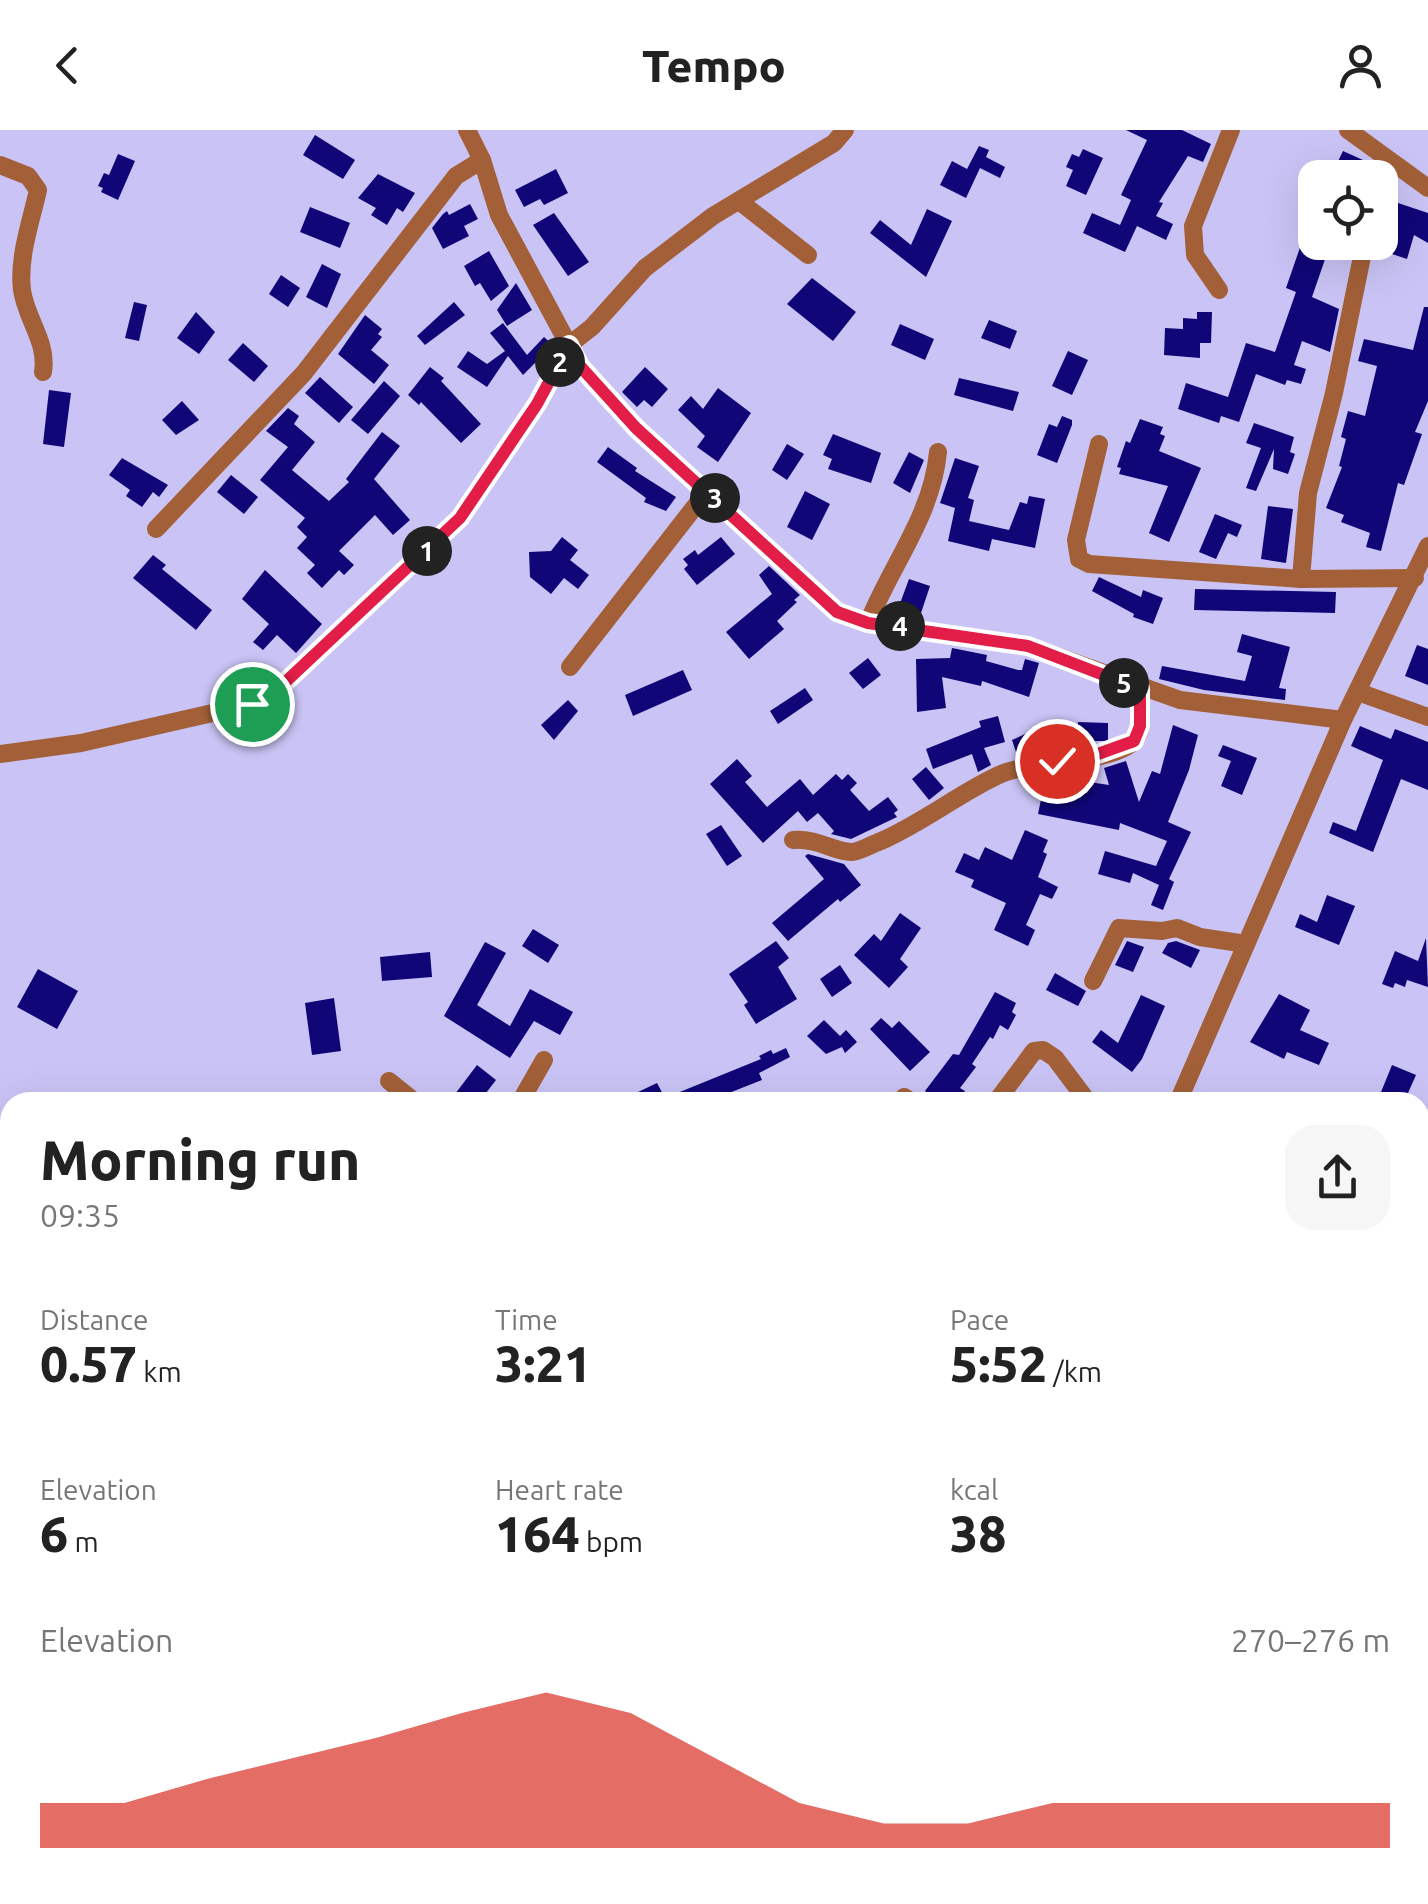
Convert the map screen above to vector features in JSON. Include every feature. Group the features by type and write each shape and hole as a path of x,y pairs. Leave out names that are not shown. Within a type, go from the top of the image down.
{"street":[{"path":"467,130 482,160 499,215 580,366 636,428 837,612 868,623 1028,646 1140,689 1180,700 1343,720"},
{"path":"0,754 81,743 252,704 278,689 460,518 537,404 569,345 592,327 645,268 739,201 834,143 846,130"},
{"path":"1219,290 1195,255 1193,226 1231,130"},
{"path":"1348,130 1387,160"},
{"path":"156,529 304,373 456,176 482,160"},
{"path":"0,165 28,176 38,190 21,272 26,310 42,346 44,372"},
{"path":"1398,168 1428,188"},
{"path":"739,201 808,254"},
{"path":"1301,578 1308,494 1361,260"},
{"path":"1099,444 1076,540 1079,559 1089,564 1301,578 1415,578"},
{"path":"868,623 883,584 914,536 935,480 938,452"},
{"path":"570,667 707,491"},
{"path":"1182,1092 1343,720 1428,546"},
{"path":"793,840 810,839 853,852 920,824 999,775 1030,765 1076,762 1120,748 1134,741 1140,726 1140,689"},
{"path":"1358,692 1428,718"},
{"path":"1093,981 1119,928 1127,926 1162,931 1177,928 1200,937 1246,944"},
{"path":"1003,1092 1034,1051 1043,1050 1080,1092"},
{"path":"526,1092 544,1060"},
{"path":"390,1081 403,1092"}],"building":[{"path":"1126,130 1182,130 1211,144 1203,162 1188,156 1159,202 1163,203 1156,216 1173,224 1166,240 1137,226 1125,252 1083,233 1092,213 1120,225 1131,200 1121,195 1147,140"},
{"path":"315,135 355,160 343,179 303,155"},
{"path":"979,146 989,150 986,157 1005,167 1000,178 980,168 966,198 940,185 952,161 967,169"},
{"path":"1083,149 1103,158 1086,195 1066,186 1073,170 1066,167 1072,154 1079,157"},
{"path":"1343,151 1363,160 1339,160"},
{"path":"118,154 135,161 118,200 101,192 103,188 98,186 104,173 109,175"},
{"path":"556,169 568,193 544,205 540,199 524,207 515,190"},
{"path":"378,174 415,193 403,212 397,208 387,225 371,215 376,208 358,198"},
{"path":"1398,203 1428,213 1428,243 1414,235 1407,259 1398,256"},
{"path":"470,204 478,219 464,226 469,236 443,249 432,228 447,211 449,215"},
{"path":"310,207 350,223 340,248 300,232"},
{"path":"927,209 952,221 926,277 870,233 880,220 911,245"},
{"path":"554,213 589,262 568,276 533,225"},
{"path":"489,251 509,286 491,301 480,283 475,286 464,266"},
{"path":"1298,253 1298,260 1325,260 1312,297 1339,309 1330,352 1302,341 1294,365 1306,369 1301,384 1287,380 1285,385 1256,374 1239,422 1221,416 1219,423 1178,409 1186,383 1228,397 1246,343 1275,352 1296,292 1286,288"},
{"path":"322,264 341,274 327,308 306,297"},
{"path":"281,275 300,288 288,307 269,294"},
{"path":"812,278 856,312 833,341 787,304"},
{"path":"516,283 532,310 507,326 497,310"},
{"path":"134,302 147,305 139,341 125,338"},
{"path":"454,302 465,315 425,345 417,336"},
{"path":"1424,307 1428,307 1428,401 1415,432 1422,434 1404,485 1398,483 1381,551 1366,547 1370,533 1341,522 1344,515 1326,508 1342,467 1339,466 1346,439 1341,437 1348,411 1365,416 1377,366 1358,361 1364,339 1413,350"},
{"path":"196,312 215,332 199,354 177,338"},
{"path":"1197,312 1212,312 1211,343 1200,343 1200,358 1164,355 1165,328 1183,329 1183,318 1197,319"},
{"path":"365,315 382,329 378,334 382,337 371,350 389,365 374,384 338,354"},
{"path":"989,320 1017,331 1010,349 981,338"},
{"path":"503,323 527,355 544,337 554,346 543,362 540,358 523,375 508,356 487,387 457,367 468,351 487,364 505,351 490,333"},
{"path":"900,324 934,339 925,360 891,345"},
{"path":"243,343 268,366 254,382 228,360"},
{"path":"1068,351 1088,360 1072,395 1052,386"},
{"path":"430,367 444,378 441,381 481,424 461,443 421,402 419,405 408,395"},
{"path":"645,367 668,389 652,407 644,400 637,407 622,392"},
{"path":"320,377 353,407 339,423 305,393"},
{"path":"959,378 1019,392 1013,411 954,395"},
{"path":"384,381 400,396 368,434 351,420"},
{"path":"718,388 751,413 718,462 697,447 705,436 678,410 691,396 703,409"},
{"path":"49,390 71,393 64,447 43,444"},
{"path":"182,401 199,420 176,435 162,420"},
{"path":"288,408 299,416 294,424 315,442 292,470 329,501 349,482 346,479 382,432 400,446 374,479 410,520 393,535 375,515 339,551 354,565 344,575 339,570 322,588 307,573 315,565 297,548 307,537 297,527 305,518 260,480 288,447 266,431"},
{"path":"1062,416 1072,420 1072,425 1057,463 1037,455 1049,424 1057,427"},
{"path":"1140,419 1163,427 1160,434 1165,436 1159,451 1201,468 1169,542 1149,533 1168,486 1119,474 1121,468 1117,467 1126,441 1130,443"},
{"path":"1254,423 1294,437 1290,452 1295,454 1288,474 1273,469 1274,449 1256,491 1246,488 1261,448 1246,443"},
{"path":"833,434 881,453 871,483 828,469 832,459 823,455"},
{"path":"787,444 804,454 787,480 772,470"},
{"path":"608,447 637,468 635,471 676,497 666,511 644,502 646,498 597,462"},
{"path":"909,452 924,460 910,493 893,483"},
{"path":"122,458 168,485 159,497 153,492 142,507 126,496 130,490 109,475"},
{"path":"955,458 979,466 968,498 974,500 969,521 1009,530 1020,502 1027,504 1029,496 1045,499 1035,548 992,539 989,551 948,541 955,508 940,503"},
{"path":"231,475 258,497 244,514 217,492"},
{"path":"805,491 830,504 812,540 787,527"},
{"path":"1268,506 1293,509 1286,563 1261,559"},
{"path":"1215,514 1242,525 1237,537 1228,533 1216,559 1199,552"},
{"path":"562,537 578,550 570,560 589,575 578,589 564,578 551,594 530,577 529,552 551,551"},
{"path":"721,537 735,554 697,585 684,569 688,565 683,559 695,550 698,555"},
{"path":"153,555 166,565 162,569 212,610 196,630 133,578"},
{"path":"769,566 800,595 777,621 784,629 749,659 726,632 772,594 759,575"},
{"path":"265,570 322,624 296,653 277,635 263,650 253,642 269,624 242,599"},
{"path":"1099,577 1141,597 1143,590 1163,598 1153,624 1133,617 1134,614 1092,591"},
{"path":"909,579 930,586 920,616 898,609"},
{"path":"1195,589 1336,592 1335,613 1194,610"},
{"path":"1242,634 1290,647 1279,688 1286,689 1285,700 1204,690 1159,679 1162,666 1245,681 1252,656 1237,652"},
{"path":"1417,645 1428,649 1428,685 1405,676"},
{"path":"952,648 987,655 986,661 1018,670 1022,670 1025,659 1039,663 1029,697 982,681 981,686 942,677 946,708 917,712 916,659 950,658"},
{"path":"868,658 881,675 863,689 849,673"},
{"path":"683,670 692,690 633,716 625,695"},
{"path":"805,688 813,700 778,724 770,711"},
{"path":"568,700 578,711 554,740 541,725"},
{"path":"998,716 1005,742 984,748 991,765 978,772 972,754 933,769 926,749 981,727 979,721"},
{"path":"1078,722 1108,723 1108,741 1077,741"},
{"path":"1173,725 1198,735 1168,822 1191,832 1169,879 1174,882 1163,910 1151,905 1159,885 1133,873 1130,883 1098,874 1105,851 1156,866 1167,841 1120,823 1119,830 1038,814 1044,785 1087,793 1089,782 1109,785 1104,768 1126,761 1139,802 1152,771 1160,774"},
{"path":"1360,726 1391,739 1395,729 1428,742 1428,790 1401,779 1373,852 1329,833 1333,822 1356,831 1383,760 1351,746"},
{"path":"1040,727 1046,744 1017,755 1012,740"},
{"path":"1223,745 1257,758 1242,795 1221,786 1231,761 1218,756"},
{"path":"737,759 752,776 745,782 767,807 800,779 813,795 836,774 842,780 848,774 857,783 850,790 869,811 888,797 898,810 894,813 897,817 851,839 831,834 834,831 818,813 807,822 798,811 763,843 710,784"},
{"path":"926,767 944,788 929,800 912,779"},
{"path":"721,825 742,856 727,866 706,834"},
{"path":"1025,830 1048,840 1038,877 1058,887 1052,899 1040,894 1026,925 1035,930 1028,946 994,930 1006,903 971,887 974,880 955,872 964,853 979,860 985,847 1012,860"},
{"path":"805,856 844,864 861,885 788,941 772,923 824,879"},
{"path":"1327,895 1355,906 1339,945 1295,927 1300,914 1317,922"},
{"path":"900,913 921,928 900,959 908,967 889,988 854,955 874,934 881,941"},
{"path":"533,929 559,945 548,963 522,946"},
{"path":"1426,938 1428,987 1407,980 1405,987 1382,984 1395,951 1418,961"},
{"path":"776,941 789,958 778,967 797,999 756,1024 744,1005 748,1002 729,974"},
{"path":"1127,941 1144,947 1133,972 1115,965"},
{"path":"1176,941 1200,950 1191,968 1162,953 1168,943"},
{"path":"485,942 506,953 477,1005 510,1026 530,989 573,1012 560,1035 534,1021 510,1058 444,1016"},
{"path":"430,952 432,977 382,981 380,957"},
{"path":"840,965 852,983 832,997 820,979"},
{"path":"38,969 78,991 57,1029 17,1007"},
{"path":"1055,973 1086,991 1078,1006 1046,990"},
{"path":"995,992 1016,1003 1012,1012 1016,1015 1008,1030 1000,1025 972,1064 976,1067 960,1088 964,1092 925,1091 953,1054 959,1055"},
{"path":"1279,994 1310,1010 1300,1030 1329,1043 1319,1065 1287,1052 1284,1059 1250,1042"},
{"path":"1141,995 1165,1006 1142,1059 1132,1072 1092,1042 1101,1030 1118,1043"},
{"path":"334,998 341,1051 312,1055 305,1003"},
{"path":"881,1018 892,1028 899,1021 930,1052 910,1071 870,1029"},
{"path":"824,1020 840,1036 846,1030 857,1042 845,1053 842,1047 826,1054 807,1036"},
{"path":"786,1048 790,1057 759,1073 762,1080 731,1092 680,1092 761,1059 759,1056 771,1050 773,1054"},
{"path":"477,1065 496,1080 487,1092 457,1092"},
{"path":"1392,1065 1416,1075 1408,1092 1381,1092"},
{"path":"657,1083 662,1092 638,1092"}],"route":[{"path":"252,704 278,689 460,518 537,404 569,345 580,366 636,428 837,612 868,623 938,630 976,640 1028,646 1140,689 1140,726 1134,741 1076,762 1057,761"}]}
